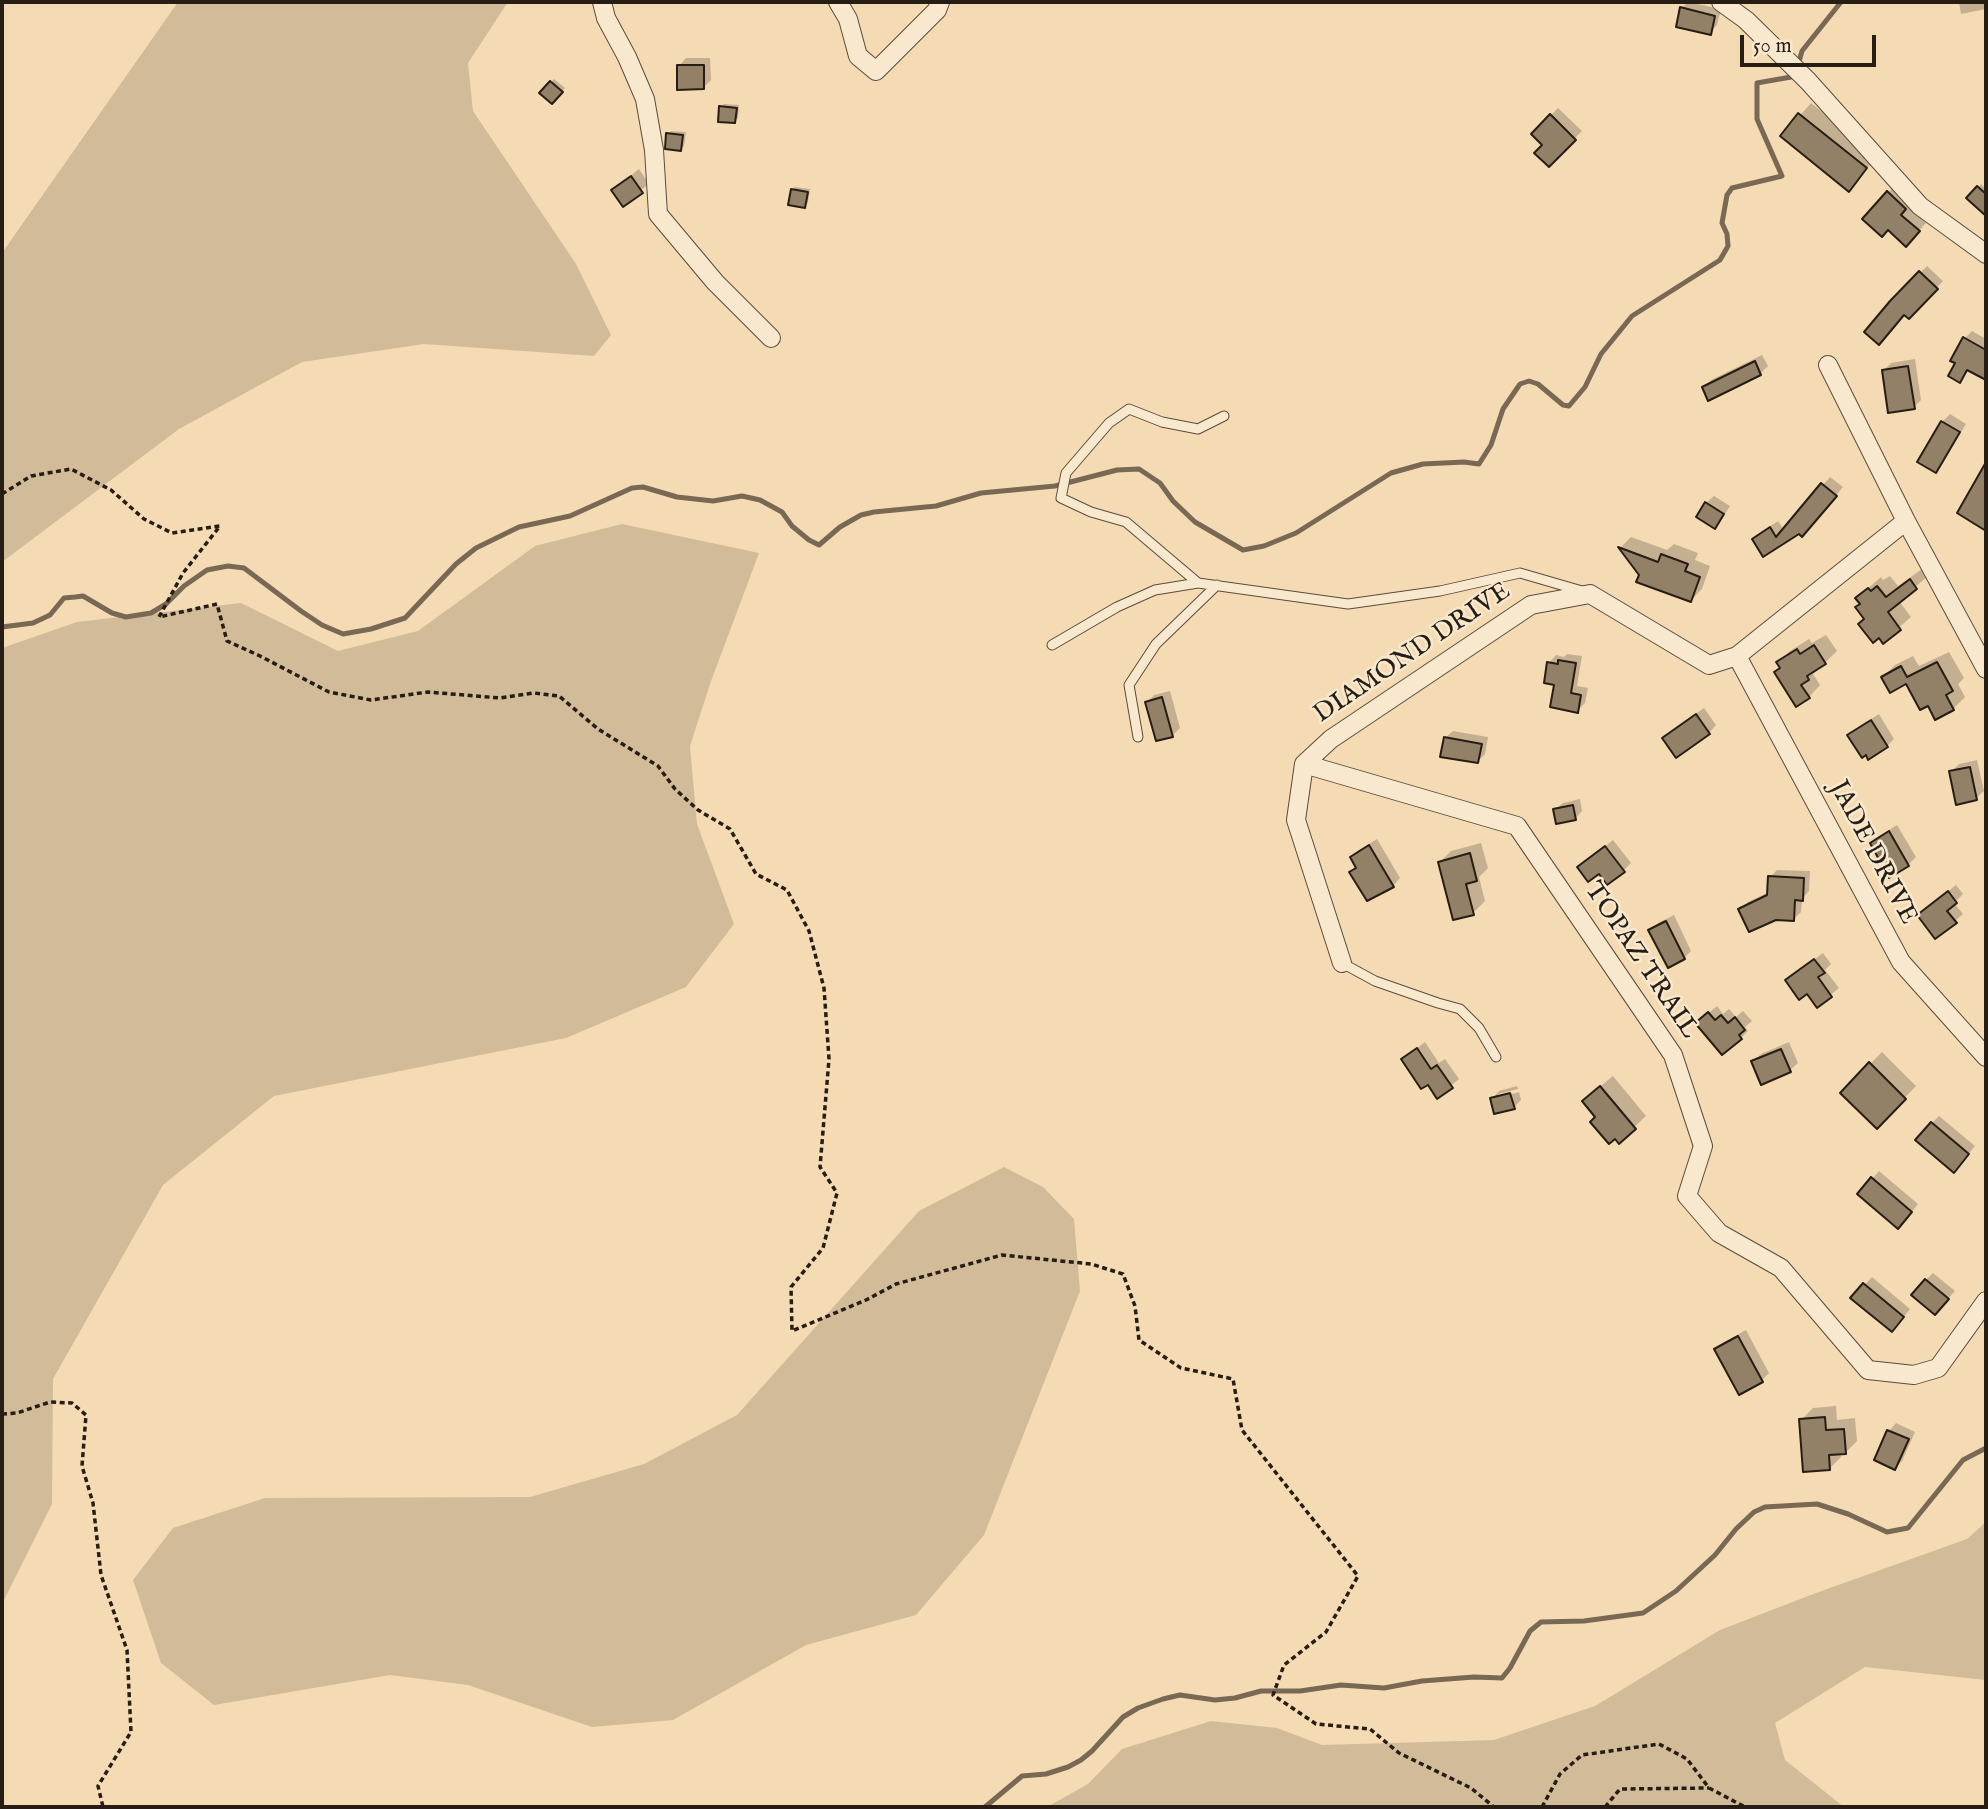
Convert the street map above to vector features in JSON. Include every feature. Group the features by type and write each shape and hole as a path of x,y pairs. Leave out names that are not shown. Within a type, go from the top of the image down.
{"street":[{"path":"602,2 606,18 645,99 654,150 658,214 715,282 771,338"},
{"path":"838,2 848,19 858,56 876,71 937,10 940,2"},
{"path":"1721,2 1746,20 1808,81 1920,206 1986,254"},
{"path":"1828,365 1906,521 1986,669"},
{"path":"1590,594 1709,665 1737,656 1906,521"},
{"name":"DIAMOND DRIVE","path":"1304,764 1331,738 1531,605 1590,594"},
{"name":"JADE DRIVE","path":"1737,656 1901,962 1986,1057"},
{"path":"1304,764 1296,820 1342,964"},
{"name":"TOPAZ TRAIL","path":"1304,764 1517,826 1673,1055 1703,1146 1687,1196 1719,1233 1781,1268 1868,1370 1914,1375 1938,1368 1986,1301"}],"lane":[{"path":"1198,583 1126,522 1091,512 1061,498 1066,472 1110,423 1129,409 1163,422 1198,429 1224,416"},
{"path":"1052,645 1117,607 1155,590 1198,583 1348,604 1440,591 1520,573 1590,594"},
{"path":"1138,737 1129,685 1156,644 1217,585"},
{"path":"1342,964 1375,981 1460,1009 1479,1028 1496,1057"}],"path":[{"path":"2,494 31,476 71,469 111,489 144,519 172,533 220,526 183,573 159,617 217,604 226,641 329,692 371,700 428,692 500,698 534,693 559,696 598,729 658,766 675,789 698,810 730,829 756,874 787,890 809,931 824,988 829,1059 820,1167 837,1193 822,1248 791,1287 792,1331 866,1300 896,1284 1002,1255 1091,1264 1123,1274 1135,1306 1139,1340 1181,1368 1233,1379 1242,1430 1358,1576 1326,1632 1284,1665 1273,1695 1316,1724 1370,1729 1399,1753 1471,1788 1494,1807"},
{"path":"2,1414 17,1413 50,1402 72,1402 86,1415 82,1466 93,1503 102,1575 127,1650 131,1732 98,1786 103,1807"},
{"path":"1542,1807 1560,1774 1582,1755 1659,1744 1687,1759 1709,1788 1745,1807"},
{"path":"1605,1807 1620,1789 1709,1788"}],"shaded area":[{"path":"178,2 508,2 468,63 473,111 576,264 611,335 594,356 424,344 302,362 179,429 2,562 2,253"},
{"path":"622,524 759,553 711,681 690,746 697,824 734,924 686,987 566,1038 274,1096 163,1185 53,1379 52,1504 2,1604 2,648 77,622 241,603 338,651 418,631 535,546"},
{"path":"1004,1167 1043,1187 1074,1219 1080,1291 984,1535 916,1615 806,1645 673,1720 592,1727 468,1685 390,1675 214,1705 161,1663 133,1580 173,1528 265,1498 530,1497 644,1464 737,1415 919,1211"},
{"path":"1986,1522 1986,1680 1865,1667 1775,1723 1785,1760 1844,1807 1047,1807 1088,1784 1122,1749 1211,1721 1277,1728 1322,1745 1494,1740 1595,1706 1720,1630 1967,1539"}],"building":[{"path":"1680,7 1715,16 1711,35 1676,27"},
{"path":"677,65 704,65 704,89 677,90"},
{"path":"550,81 563,92 552,104 539,93"},
{"path":"719,106 737,108 735,123 718,122"},
{"path":"1798,113 1867,168 1849,192 1780,136"},
{"path":"1550,114 1576,140 1549,167 1534,153 1542,145 1531,134"},
{"path":"666,133 683,135 681,151 665,149"},
{"path":"631,176 643,193 623,207 611,190"},
{"path":"1977,186 1986,194 1986,216 1966,198"},
{"path":"791,189 808,192 805,208 788,205"},
{"path":"1887,191 1906,209 1901,215 1920,231 1906,247 1888,230 1882,237 1862,219"},
{"path":"1919,271 1938,289 1909,319 1904,315 1879,345 1864,332"},
{"path":"1963,337 1986,350 1986,380 1967,370 1960,383 1948,376 1955,363 1950,361"},
{"path":"1755,361 1761,375 1708,401 1702,387"},
{"path":"1908,366 1915,409 1888,413 1882,370"},
{"path":"1941,421 1960,432 1936,473 1917,462"},
{"path":"1986,462 1986,531 1957,513"},
{"path":"1821,483 1837,496 1802,537 1799,534 1763,557 1752,539 1770,527 1776,537"},
{"path":"1705,502 1724,514 1715,529 1696,517"},
{"path":"1618,547 1658,562 1661,554 1688,564 1685,571 1700,577 1691,602 1636,582 1639,575"},
{"path":"1910,579 1917,589 1888,612 1901,630 1883,644 1879,638 1873,643 1858,624 1864,619 1855,607 1860,604 1855,598 1868,588 1871,591 1877,586 1886,597"},
{"path":"1814,645 1826,664 1807,676 1809,680 1801,685 1810,698 1796,707 1774,672 1780,668 1776,662 1797,649 1800,654"},
{"path":"1558,660 1576,663 1571,693 1581,695 1578,713 1550,707 1554,685 1544,683 1547,662 1558,664"},
{"path":"1937,662 1953,691 1946,695 1954,710 1935,720 1928,706 1920,710 1906,684 1890,693 1881,677 1901,666 1907,677"},
{"path":"1162,697 1173,737 1156,741 1145,702"},
{"path":"1696,714 1710,734 1676,758 1662,738"},
{"path":"1871,720 1888,747 1868,760 1866,755 1862,758 1847,735"},
{"path":"1444,737 1482,744 1478,763 1440,757"},
{"path":"1970,767 1977,800 1956,805 1949,771"},
{"path":"1573,805 1576,820 1556,824 1553,809"},
{"path":"1889,831 1909,866 1889,878 1870,843"},
{"path":"1369,845 1394,887 1367,901 1349,872 1356,868 1350,857"},
{"path":"1605,846 1625,872 1607,885 1599,874 1588,882 1577,867"},
{"path":"1470,853 1477,881 1466,884 1474,915 1453,920 1438,862"},
{"path":"1768,876 1804,878 1803,901 1795,900 1794,921 1776,920 1749,932 1738,909 1767,895"},
{"path":"1948,891 1957,903 1947,911 1957,923 1935,939 1917,915"},
{"path":"1666,921 1685,959 1668,968 1648,930"},
{"path":"1814,959 1825,973 1818,977 1832,997 1817,1008 1807,994 1799,1000 1785,980"},
{"path":"1708,1012 1715,1020 1721,1015 1728,1023 1735,1017 1745,1030 1739,1035 1742,1039 1722,1055 1695,1023"},
{"path":"1417,1048 1431,1069 1437,1065 1453,1088 1437,1099 1428,1085 1421,1089 1401,1059"},
{"path":"1781,1049 1791,1072 1761,1085 1751,1061"},
{"path":"1869,1062 1906,1099 1877,1129 1840,1093"},
{"path":"1600,1086 1636,1129 1619,1144 1615,1139 1609,1144 1590,1122 1595,1117 1582,1101"},
{"path":"1510,1093 1515,1109 1494,1114 1490,1098"},
{"path":"1931,1122 1969,1154 1954,1173 1915,1140"},
{"path":"1871,1177 1912,1212 1898,1229 1857,1194"},
{"path":"1925,1279 1949,1299 1935,1315 1911,1295"},
{"path":"1863,1283 1904,1317 1892,1332 1850,1298"},
{"path":"1738,1336 1763,1382 1739,1395 1714,1349"},
{"path":"1825,1417 1826,1430 1844,1429 1846,1454 1829,1455 1830,1470 1803,1472 1799,1419"},
{"path":"1887,1430 1909,1439 1895,1470 1874,1460"}],"waterway":[{"path":"1798,65 1802,51 1841,2"},
{"path":"2,627 33,623 50,615 64,598 83,596 112,613 126,617 151,613 207,570 228,566 244,568 322,625 343,634 371,629 405,618 456,564 476,548 519,527 570,516 632,488 643,487 677,497 713,501 742,496 760,500 782,512 792,526 819,545 840,527 861,515 936,506 981,493 1055,486 1117,470 1139,469 1160,483 1173,501 1195,522 1243,550 1264,546 1296,533 1391,473 1423,464 1479,464 1491,445 1503,409 1520,384 1529,381 1538,384 1563,405 1569,406 1585,387 1601,354 1632,316 1720,260 1728,246 1722,223 1727,195 1732,188 1782,176 1757,119 1757,83 1791,77 1793,73"},
{"path":"985,1807 1022,1776 1046,1774 1081,1760 1123,1717 1163,1699 1180,1695 1215,1700 1261,1691 1300,1691 1341,1685 1384,1688 1422,1681 1502,1678 1530,1631 1541,1622 1584,1621 1643,1613 1676,1591 1715,1555 1754,1512 1765,1507 1817,1504 1848,1514 1887,1532 1908,1528 1963,1460 1986,1448"}]}
